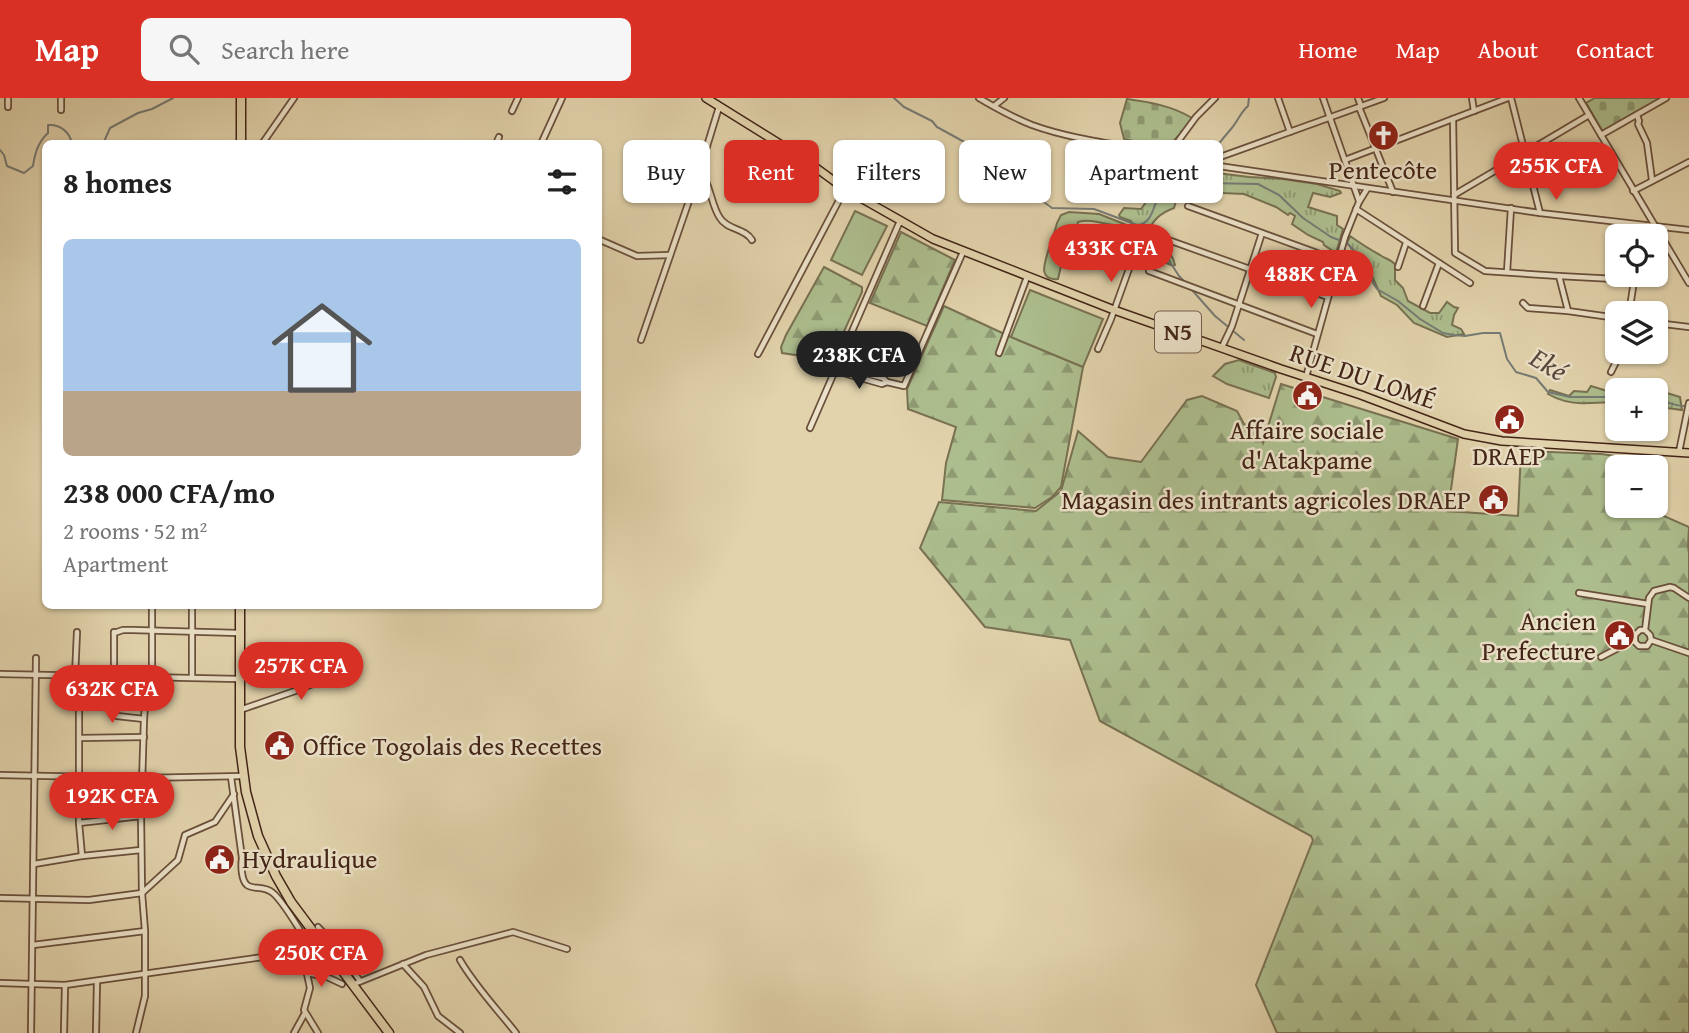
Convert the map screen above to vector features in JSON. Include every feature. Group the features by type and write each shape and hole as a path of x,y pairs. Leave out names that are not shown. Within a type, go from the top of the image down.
{"highway":[{"path":"241,98 241,140"},
{"path":"240,609 240,747 253,821 269,862 290,902 356,983 389,1033"}],"main road":[{"name":"RUE DU LOMÉ","path":"706,98 833,180"},
{"name":"RUE DU LOMÉ","path":"869,203 933,239 963,252 1114,310 1418,415 1454,432 1482,438 1689,453"}],"street":[{"path":"8,98 8,107"},
{"path":"61,98 61,110"},
{"path":"265,140 294,98"},
{"path":"512,111 518,98"},
{"path":"543,140 562,98"},
{"path":"979,98 1019,120 1049,130 1097,140"},
{"path":"994,106 1004,98"},
{"path":"1179,140 1215,98"},
{"path":"1278,98 1290,132"},
{"path":"1323,98 1359,202"},
{"path":"1358,98 1393,192"},
{"path":"1223,156 1384,98"},
{"path":"1472,98 1474,111"},
{"path":"1345,160 1510,98 1541,212"},
{"path":"1579,98 1654,224"},
{"path":"1601,135 1666,98"},
{"path":"709,140 719,107"},
{"path":"1454,197 1589,115"},
{"path":"1637,115 1648,147 1652,180"},
{"path":"1453,119 1455,253 1485,271 1605,277"},
{"path":"498,140 499,136"},
{"path":"1633,191 1689,162"},
{"path":"1223,167 1393,192 1454,197 1511,208 1628,224"},
{"path":"1306,377 1345,237 1367,188"},
{"path":"710,191 720,220 744,231 752,240"},
{"path":"641,340 688,203"},
{"path":"758,354 838,203"},
{"path":"1188,205 1339,261"},
{"path":"1507,272 1511,208"},
{"path":"1356,209 1470,283"},
{"path":"810,428 838,370 900,221"},
{"path":"1668,228 1689,230"},
{"path":"1222,347 1232,326 1262,233"},
{"path":"1160,237 1328,297"},
{"path":"602,241 638,256 670,255"},
{"path":"1398,267 1406,243"},
{"path":"1668,247 1689,283"},
{"path":"1081,250 1130,266 1098,349"},
{"path":"838,370 882,384 887,382 904,386 963,252"},
{"path":"1423,306 1439,263"},
{"path":"1149,271 1317,334"},
{"path":"999,352 1027,276"},
{"path":"1559,276 1569,311"},
{"path":"1523,303 1528,308 1605,316"},
{"path":"1668,324 1689,327"},
{"path":"1611,372 1615,364"},
{"path":"1679,452 1688,406"},
{"path":"1645,630 1648,604 1654,591 1666,587 1674,588 1689,598"},
{"path":"1578,593 1648,604"},
{"path":"136,1033 145,996 141,816 147,677 152,670 152,609"},
{"path":"192,609 192,678"},
{"path":"114,677 114,632 152,630 240,633"},
{"path":"1601,657 1634,640 1637,633 1645,630"},
{"path":"1634,640 1637,645 1647,646 1651,640 1645,630"},
{"path":"77,632 79,823 82,856"},
{"path":"1651,640 1689,653"},
{"path":"31,1033 36,658"},
{"path":"239,710 352,668"},
{"path":"0,674 240,679"},
{"path":"117,716 144,719"},
{"path":"80,738 144,737"},
{"path":"0,775 142,778 243,776"},
{"path":"231,776 245,884 265,888 276,895 312,950"},
{"path":"0,898 89,900 142,893 178,860 185,835 215,822 234,794"},
{"path":"79,823 141,816"},
{"path":"34,864 141,850"},
{"path":"318,927 332,943 356,983 426,955 513,932 566,949"},
{"path":"33,945 145,931"},
{"path":"0,983 65,985 312,950 323,945"},
{"path":"294,1033 305,1012 310,988 303,955 305,951"},
{"path":"460,960 516,1033"},
{"path":"402,964 424,987 438,1016 460,1033"},
{"path":"307,973 327,977 342,984"},
{"path":"96,1033 97,981"},
{"path":"64,1033 65,985"},
{"path":"305,1012 318,1033"}],"green space":[{"path":"1595,98 1662,98 1603,132 1586,103"},
{"path":"1127,99 1161,105 1192,118 1175,140 1124,139 1120,123"},
{"path":"1223,174 1317,184 1340,191 1341,193 1330,197 1313,193 1308,207 1337,216 1337,225 1343,229 1336,253 1292,224 1295,216 1244,194 1223,193"},
{"path":"1145,203 1175,203 1174,208 1153,222 1149,231 1168,251 1175,265 1164,262 1144,229 1134,228 1131,221 1119,215 1124,208 1141,209"},
{"path":"855,211 887,226 862,275 831,260"},
{"path":"1069,212 1099,214 1127,225 1078,222 1066,263 1062,262 1058,279 1051,279 1047,277 1044,269 1046,258 1061,215"},
{"path":"901,232 955,260 927,326 870,303"},
{"path":"1350,236 1395,264 1395,280 1403,288 1408,301 1430,313 1439,313 1447,302 1458,308 1452,325 1461,329 1464,334 1447,337 1414,323 1397,305 1381,296 1368,267 1347,243"},
{"path":"824,267 862,287 828,363 782,353 781,347"},
{"path":"1030,290 1103,319 1083,367 1011,337"},
{"path":"944,306 1083,367 1061,487 1052,497 1035,508 942,500 946,463 956,427 908,409 907,389"},
{"path":"1239,360 1275,373 1269,398 1227,384 1213,376 1225,364"},
{"path":"1281,384 1458,439 1448,511 1518,516 1521,451 1601,454 1608,455 1605,455 1605,518 1668,518 1689,527 1689,1033 1277,1033 1256,985 1313,840 1311,836 1100,721 1070,640 985,627 920,548 939,502 1036,511 1061,491 1078,431 1108,457 1141,462 1187,400 1202,396 1237,411 1244,424 1258,430 1263,443"},
{"path":"1591,386 1605,390 1605,402 1572,402 1548,394 1550,390 1569,396 1574,391 1587,392"},
{"path":"1668,393 1680,397 1682,410 1668,408"}],"waterway":[{"name":"Eké","path":"105,140 110,128 173,98"},
{"name":"Eké","path":"894,98 904,107 968,144 982,144 1014,153 1038,189 1037,197 1052,208 1094,209 1137,225 1143,224 1150,217 1162,190 1205,183 1258,184 1279,195 1303,218 1331,237 1347,243 1367,267 1377,289 1398,301 1420,319 1443,333 1465,336 1500,333 1507,359 1516,372 1536,378 1548,392 1570,397 1605,397"},
{"path":"1222,140 1248,106 1249,98"},
{"name":"Eké","path":"42,140 48,133 48,125 64,130 70,140"},
{"name":"Eké","path":"0,150 7,166 24,173 33,166 42,140"},
{"path":"1143,226 1186,283"},
{"path":"1192,290 1215,316 1244,340"},
{"name":"Eké","path":"1668,402 1688,406"}],"place":[{"name":"Pentecôte","path":"1383,135"},
{"name":"Affaire sociale d'Atakpame","path":"1307,395"},
{"name":"DRAEP","path":"1509,420"},
{"name":"Magasin des intrants agricoles DRAEP","path":"1494,500"},
{"name":"Ancien Prefecture","path":"1619,636"},
{"name":"Office Togolais des Recettes","path":"280,746"},
{"name":"Hydraulique","path":"219,859"}]}
